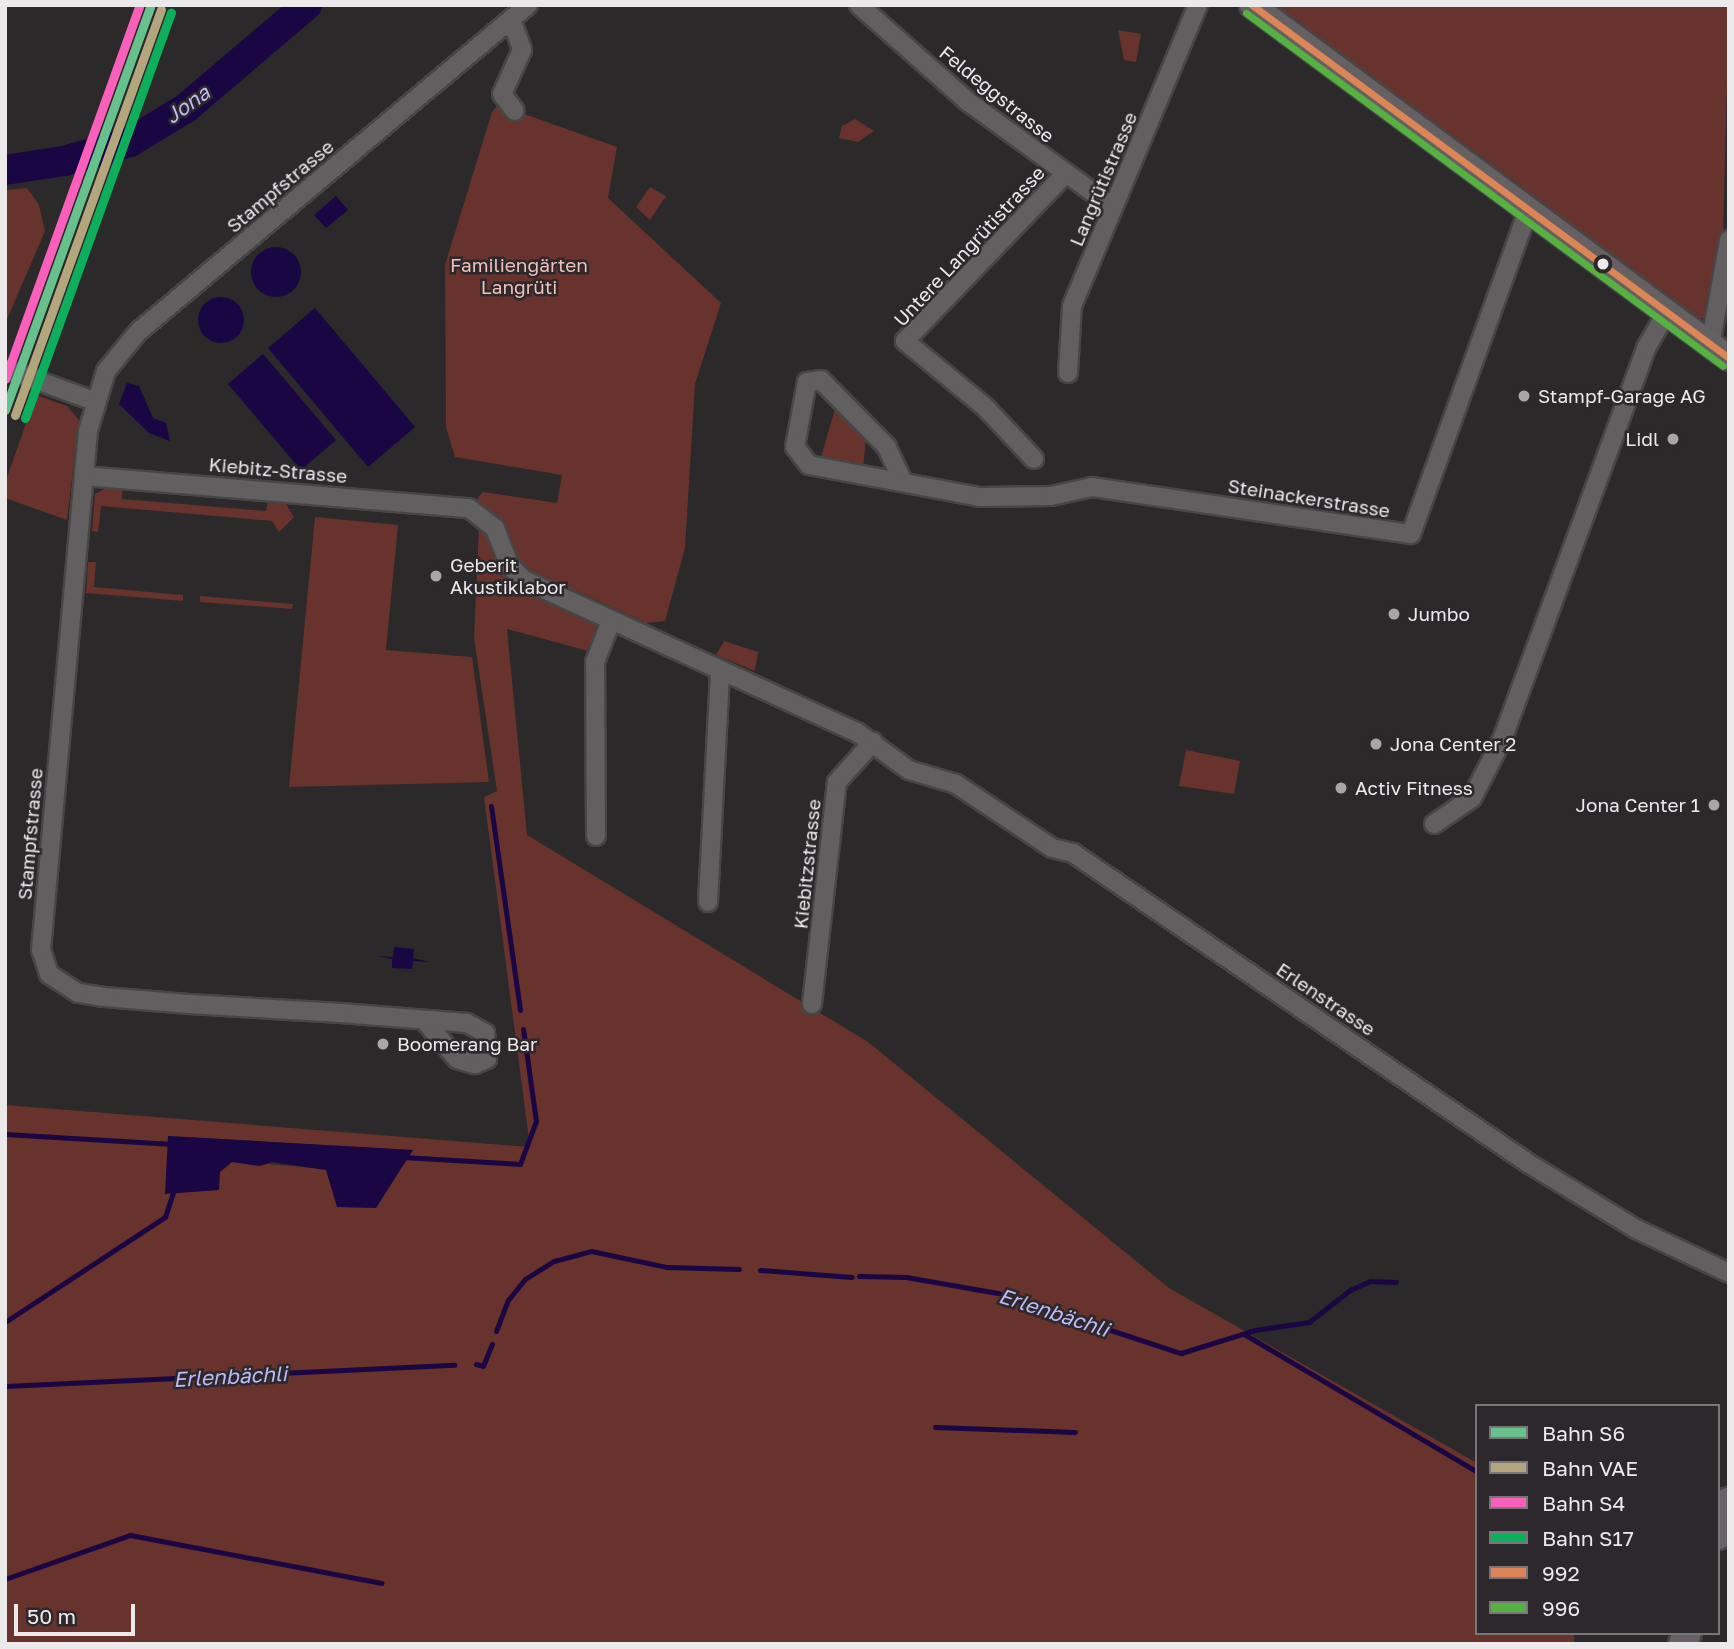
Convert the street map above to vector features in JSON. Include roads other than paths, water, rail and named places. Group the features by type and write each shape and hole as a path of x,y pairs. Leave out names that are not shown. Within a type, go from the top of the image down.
{"main road":[{"path":"1720,1529 1729,1502"}],"street":[{"name":"Stampfstrasse","path":"424,1020 103,997 78,993 50,974 41,950 84,476 93,401 106,371 138,332 528,5"},
{"name":"Feldeggstrasse","path":"859,5 967,101 1113,207"},
{"name":"Langrütistrasse","path":"1068,373 1072,306 1198,5"},
{"path":"1252,5 1719,352"},
{"path":"511,19 522,50 502,94 516,111"},
{"name":"Untere Langrütistrasse","path":"1034,459 985,407 905,341 1065,174"},
{"name":"Steinackerstrasse","path":"903,482 887,447 821,380 807,382 795,447 802,462 903,482 980,496 1051,496 1092,486 1411,534 1528,211"},
{"path":"1719,352 1729,240"},
{"path":"1434,824 1472,798 1502,740 1636,372 1667,312"},
{"path":"14,373 93,401"},
{"name":"Kiebitz-Strasse","path":"84,476 469,508 495,528 519,577 611,621"},
{"path":"596,836 596,662 611,621 873,742"},
{"path":"708,902 720,671"},
{"name":"Erlenstrasse","path":"873,742 900,764 956,785 1052,848 1073,853 1528,1163 1636,1229 1729,1273"},
{"name":"Kiebitzstrasse","path":"812,1004 836,782 873,742"}],"waterway":[{"name":"Jona","path":"5,170 64,161 130,142 186,108 307,5"},
{"path":"491,806 520,1010"},
{"path":"403,1157 520,1164 536,1121 523,1029"},
{"path":"5,1134 173,1144"},
{"path":"5,1322 165,1217 173,1193"},
{"name":"Erlenbächli","path":"496,1331 508,1300 525,1279 554,1261 591,1251 667,1267 739,1269"},
{"name":"Erlenbächli","path":"760,1270 852,1277"},
{"name":"Erlenbächli","path":"859,1276 906,1277 998,1293 1181,1353 1255,1330 1309,1322 1350,1290 1370,1281 1396,1282"},
{"name":"Erlenbächli","path":"1244,1334 1475,1471"},
{"name":"Erlenbächli","path":"476,1364 483,1366 492,1344"},
{"name":"Erlenbächli","path":"5,1386 455,1365"},
{"path":"935,1427 1075,1432"},
{"path":"5,1579 130,1535 381,1583"}],"rail line":[{"name":"S4","path":"5,379 140,5"},
{"name":"S6","path":"5,410 151,5"},
{"name":"VAE","path":"15,415 161,9"},
{"name":"S17","path":"25,418 171,12"}],"place":[{"name":"Stampf-Garage AG","path":"1524,396"},
{"name":"Lidl","path":"1673,439"},
{"name":"Geberit Akustiklabor","path":"436,576"},
{"name":"Jumbo","path":"1394,614"},
{"name":"Jona Center 2","path":"1376,744"},
{"name":"Activ Fitness","path":"1341,788"},
{"name":"Jona Center 1","path":"1714,805"},
{"name":"Boomerang Bar","path":"383,1044"}],"park label":[{"name":"Familiengärten Langrüti","path":"519,276"}]}
